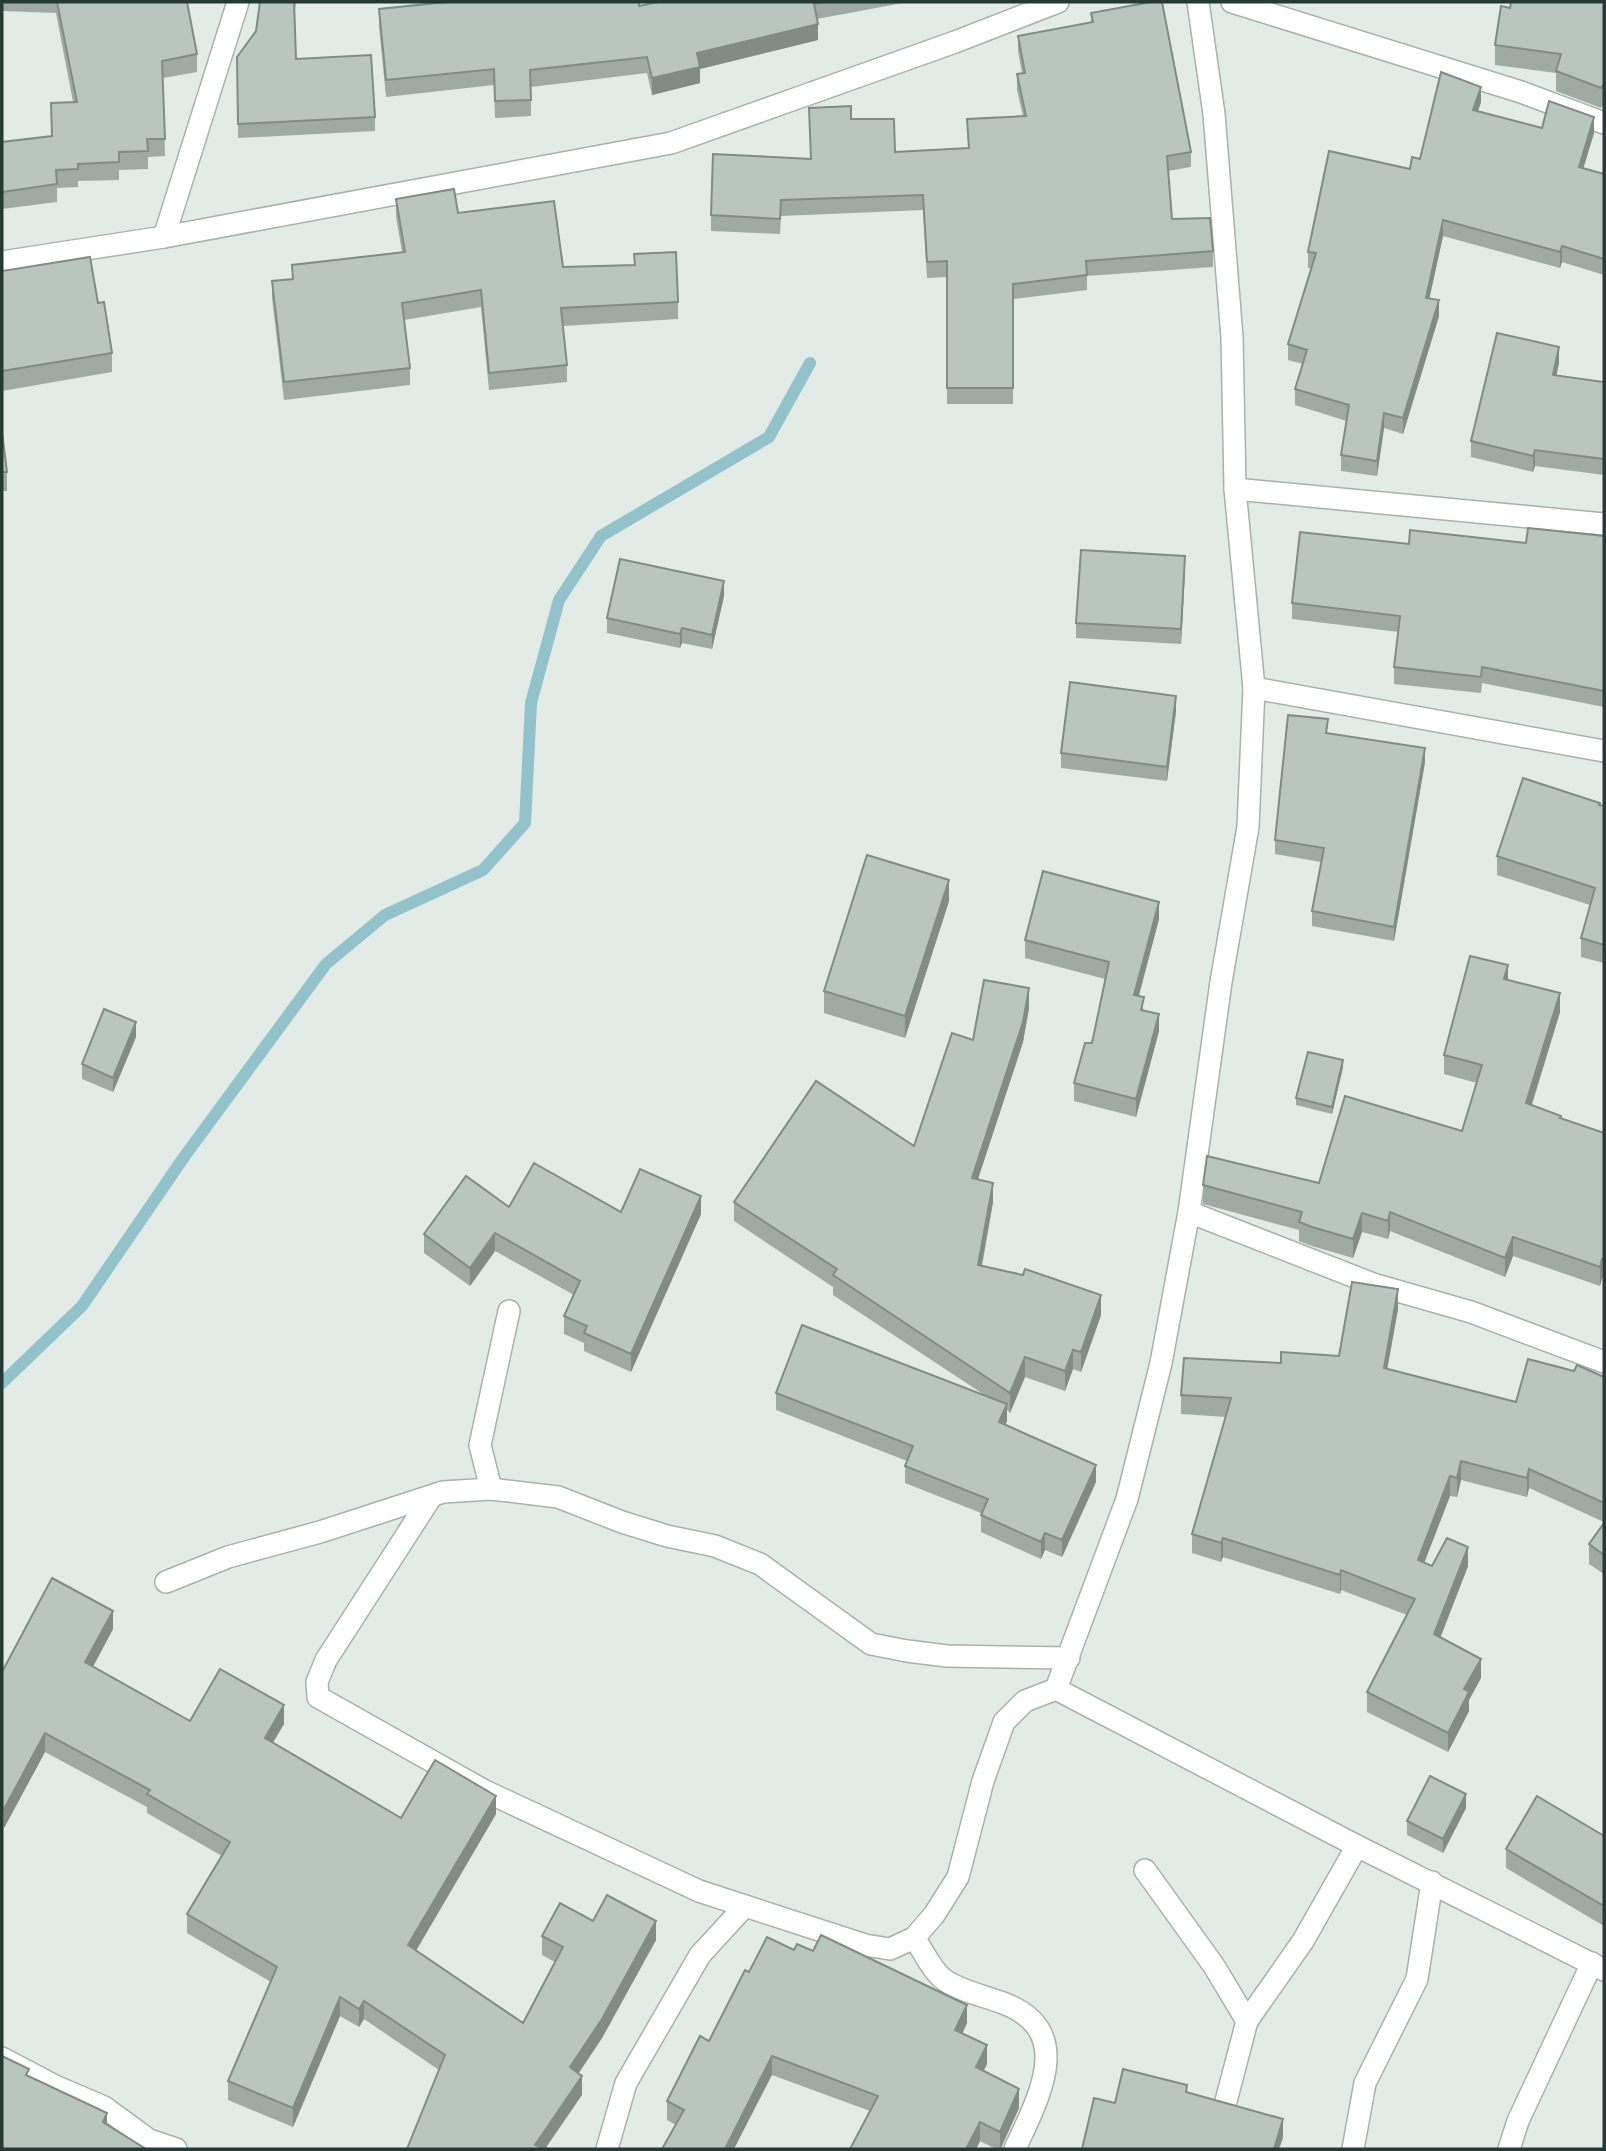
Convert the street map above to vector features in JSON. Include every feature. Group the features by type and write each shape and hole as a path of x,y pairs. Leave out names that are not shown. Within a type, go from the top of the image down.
{"street":[{"path":"164,237 238,2"},
{"path":"2,262 164,237 671,143 955,42 1058,2"},
{"path":"431,1497 326,1660 317,1682 318,1697 483,1790 699,1891 865,1945 890,1949 914,1938 934,1915 958,1877 983,1781 1004,1722 1025,1701 1056,1689 1128,1499 1161,1363 1189,1212 1221,982 1248,827 1254,688 1235,489 1232,337 1214,114 1198,2"},
{"path":"1232,2 1508,88 1604,123"},
{"path":"1235,489 1604,524"},
{"path":"1254,688 1604,751"},
{"path":"1189,1212 1373,1284 1471,1312 1604,1362"},
{"path":"491,1489 480,1445 509,1311"},
{"path":"166,1582 228,1557 320,1532 443,1492 491,1489 558,1497 622,1522 667,1536 715,1546 760,1564 872,1644 947,1656 1069,1658"},
{"path":"1056,1689 1357,1846 1598,1966 1518,2121 1509,2149"},
{"path":"1226,2101 1248,2021 1303,1941 1357,1846"},
{"path":"1145,1870 1214,1966 1248,2021"},
{"path":"1353,2149 1366,2083 1416,1979 1432,1882"},
{"path":"607,2149 626,2083 700,1955 745,1906"},
{"path":"914,1938 943,1978 974,1994 1016,2008 1028,2015 1039,2029 1045,2045 1047,2065 1041,2092 1015,2149"},
{"path":"2,2058 57,2087 104,2107 149,2140 176,2149"}],"building":[{"path":"57,2 187,2 197,54 162,61 165,139 147,139 148,151 119,152 119,162 78,164 78,169 56,170 57,184 2,192 2,142 52,136 51,103 77,102"},
{"path":"260,2 294,2 296,59 371,55 375,117 238,124 237,57 256,31"},
{"path":"447,2 639,2 639,6 658,2 823,2 814,4 818,24 697,53 700,67 652,78 647,57 530,70 531,100 495,101 494,69 386,80 379,9"},
{"path":"1162,2 1191,152 1167,156 1172,219 1210,218 1213,251 1086,261 1087,275 1013,284 1013,388 947,388 947,261 927,262 923,195 781,200 780,219 711,215 713,154 811,159 809,108 851,106 851,119 894,119 895,152 969,148 967,119 1026,116 1017,74 1025,73 1018,36 1093,22 1091,13"},
{"path":"1511,2 1604,2 1604,87 1556,71 1561,54 1495,45 1501,6 1510,8"},
{"path":"1441,72 1481,87 1473,110 1542,128 1549,101 1594,117 1579,167 1604,174 1604,259 1562,246 1560,252 1443,220 1426,298 1439,300 1403,418 1384,413 1377,461 1341,455 1349,405 1295,389 1307,350 1288,344 1316,253 1308,252 1329,151 1410,169 1412,157 1420,159"},
{"path":"454,189 458,213 554,201 563,267 635,265 634,254 676,252 678,302 561,308 567,365 489,373 481,290 402,303 410,368 284,382 272,281 293,279 292,265 405,252 396,199"},
{"path":"90,257 98,303 104,302 112,353 2,371 2,271"},
{"path":"1497,333 1559,347 1553,375 1604,382 1604,459 1535,450 1533,456 1471,441"},
{"path":"2,432 7,472 2,472"},
{"path":"1528,528 1604,536 1604,691 1482,667 1481,677 1394,667 1400,616 1292,603 1300,532 1409,544 1410,530 1526,543"},
{"path":"1081,550 1185,556 1181,629 1076,623"},
{"path":"620,559 724,581 712,635 682,628 680,634 607,618"},
{"path":"1070,682 1176,696 1167,767 1061,753"},
{"path":"1288,715 1328,719 1326,733 1425,748 1394,927 1312,911 1324,848 1275,840"},
{"path":"1523,778 1604,806 1604,945 1581,938 1595,888 1497,856"},
{"path":"867,855 949,880 905,1016 824,991"},
{"path":"1043,871 1159,902 1134,995 1144,997 1141,1010 1159,1014 1136,1099 1074,1083 1085,1043 1092,1043 1109,962 1025,940"},
{"path":"1470,956 1508,965 1504,979 1560,993 1526,1103 1604,1133 1604,1260 1602,1259 1600,1267 1513,1237 1505,1258 1390,1212 1388,1221 1362,1213 1353,1239 1299,1222 1302,1212 1203,1185 1207,1156 1319,1183 1345,1096 1462,1131 1482,1065 1444,1055"},
{"path":"984,980 1029,988 1023,1022 972,1178 993,1183 978,1265 1023,1275 1025,1269 1101,1295 1081,1352 1073,1350 1065,1371 1025,1357 1010,1393 833,1275 837,1269 734,1202 816,1081 914,1146 952,1033 973,1040"},
{"path":"104,1009 136,1022 113,1078 82,1064"},
{"path":"1308,1052 1343,1060 1332,1107 1296,1098"},
{"path":"534,1163 621,1212 640,1169 701,1196 631,1354 584,1333 587,1326 564,1316 580,1281 495,1233 470,1268 424,1234 466,1176 509,1207"},
{"path":"1352,1282 1398,1289 1384,1368 1516,1402 1528,1359 1574,1371 1577,1365 1604,1377 1604,1503 1529,1469 1527,1478 1461,1461 1457,1478 1450,1476 1418,1560 1432,1566 1447,1538 1468,1547 1434,1634 1481,1659 1464,1689 1469,1692 1448,1733 1367,1692 1415,1599 1341,1570 1340,1575 1223,1538 1221,1543 1192,1534 1231,1398 1181,1395 1184,1358 1281,1363 1281,1352 1339,1356"},
{"path":"802,1325 1007,1404 999,1422 1096,1465 1062,1540 1045,1533 1041,1542 981,1515 988,1499 905,1466 913,1446 776,1393"},
{"path":"1604,1523 1604,1555 1589,1544"},
{"path":"52,1578 113,1611 85,1662 190,1721 220,1669 284,1705 265,1738 401,1818 435,1760 496,1796 408,1945 523,2023 563,1947 542,1936 560,1903 593,1921 607,1895 656,1921 602,2019 570,2067 582,2076 535,2145 548,2149 407,2149 445,2055 364,2001 359,2009 340,1997 293,2108 228,2081 277,1967 187,1914 230,1842 147,1794 150,1790 45,1733 4,1809 2,1808 2,1672"},
{"path":"1430,1776 1466,1794 1443,1839 1407,1821"},
{"path":"1537,1796 1604,1836 1604,1906 1506,1849"},
{"path":"821,1935 967,2005 955,2030 987,2045 976,2067 1019,2089 1000,2132 980,2122 966,2149 850,2149 878,2096 772,2056 725,2149 662,2149 684,2110 667,2101 700,2036 709,2041 745,1970 749,1972 767,1937 794,1950 797,1944 813,1951"},
{"path":"2,2056 29,2069 26,2075 107,2113 103,2122 146,2149 2,2149"},
{"path":"1123,2069 1187,2085 1186,2092 1283,2119 1274,2149 1082,2149 1094,2098 1115,2103"}],"waterway":[{"path":"2,1383 82,1306 184,1157 326,964 385,915 483,870 525,823 531,703 559,600 601,536 769,437 810,363"}]}
